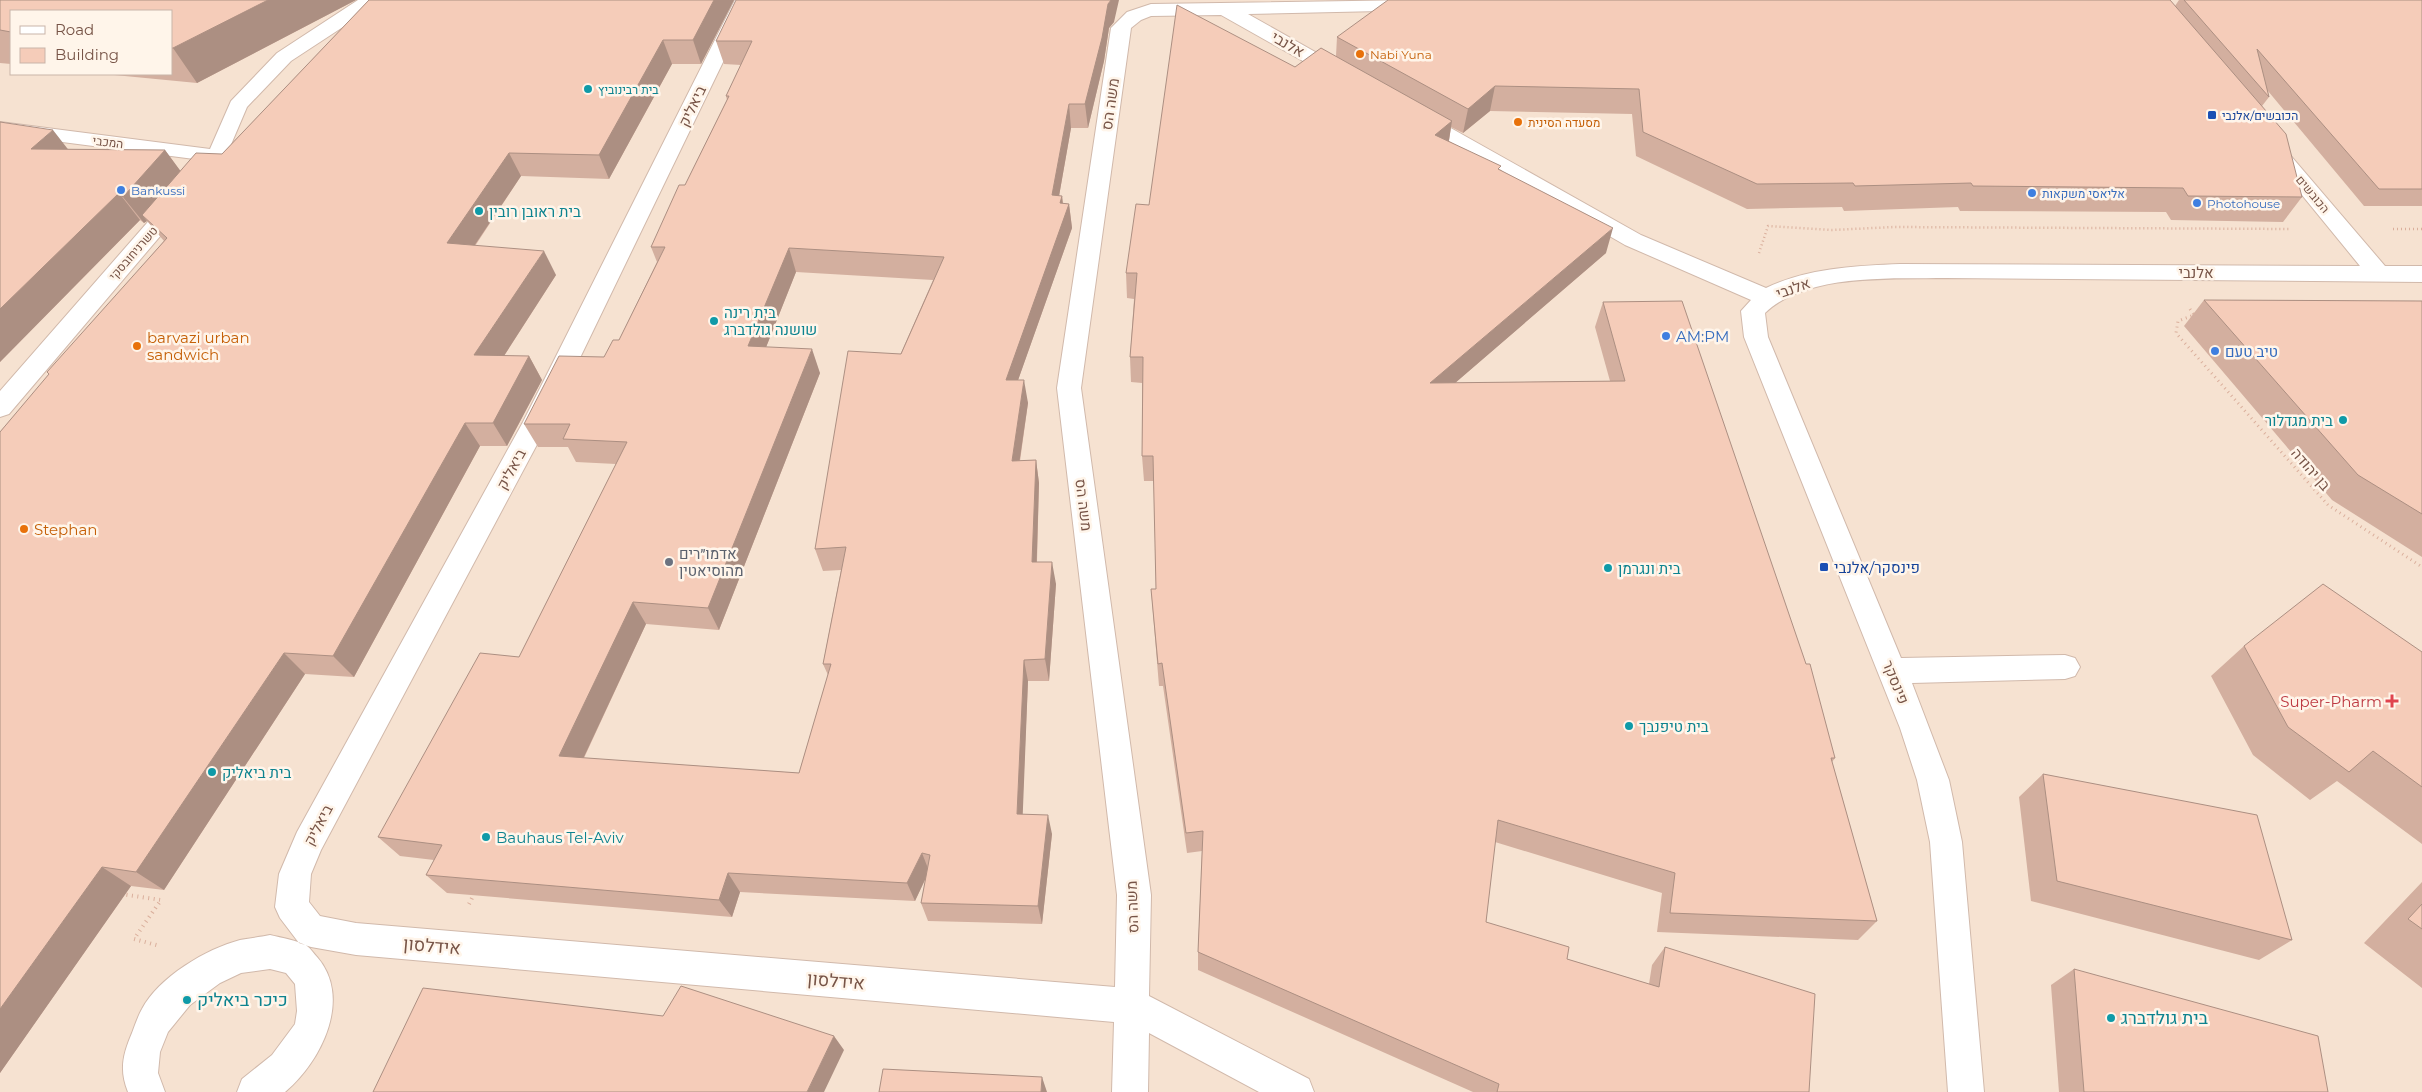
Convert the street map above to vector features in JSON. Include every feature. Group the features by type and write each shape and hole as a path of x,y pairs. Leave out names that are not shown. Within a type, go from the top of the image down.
{"street":[{"name":"טשרניחובסקי","path":"0,408 216,156 238,105 284,57 371,0"},
{"name":"ביאליק","path":"311,931 292,907 295,874 308,843 536,422 744,0"},
{"name":"משה הס","path":"1130,1092 1134,896 1069,388 1121,28 1127,20 1137,14 1151,10 1215,4 1435,6"},
{"name":"אלנבי","path":"1215,4 1359,85"},
{"name":"אלנבי","path":"1402,109 1633,240 1766,297 1796,285 1857,273 1946,270 2422,274"},
{"name":"המכבי","path":"0,128 216,156"},
{"name":"הכובשים","path":"2260,132 2379,274"},
{"name":"פינסקר","path":"1766,297 1753,311 1756,337 1892,671 1933,780 1946,842 1966,1092"},
{"path":"1892,671 2065,667"},
{"name":"אידלסון","path":"311,931 356,939 1133,1006 1296,1092"},
{"path":"288,956 311,931"},
{"path":"147,1092 139,1067 144,1043 154,1020 172,997 194,977 224,962 244,954 268,952 288,956 302,964 312,977 316,994 315,1013 308,1033 296,1054 280,1073 256,1092"}],"path":[{"path":"1718,277 1757,258 1768,226 1832,230 1894,228 2422,230"},
{"name":"בן יהודה","path":"2167,272 2194,316 2178,321 2176,333 2328,504 2422,567"},
{"path":"114,893 161,900 134,939 224,962"}],"shaded area":[{"path":"0,0 2422,0 2422,1092 0,1092"}],"building":[{"path":"0,0 268,0 173,48 172,10 10,10 10,32 0,30"},
{"path":"369,0 714,0 693,40 663,40 599,155 509,153 447,243 544,251 474,355 529,356 493,423 465,423 333,656 284,653 136,872 102,867 0,1009 0,432 49,374 47,372 167,238 142,215 196,153 222,154"},
{"path":"736,0 1111,0 1108,4 1102,38 1085,104 1069,104 1052,195 1062,196 1060,203 1069,204 1006,380 1024,380 1012,461 1036,460 1032,562 1052,562 1045,659 1024,660 1017,814 1048,815 1038,906 921,903 930,855 922,853 907,883 728,873 719,900 426,875 442,845 378,837 480,653 519,657 627,442 563,439 570,424 524,424 559,356 604,357 613,340 619,340 665,247 651,247 679,185 685,185 729,96 726,96 752,41 716,41","holes":["789,248 944,257 901,354 848,351 815,549 846,547 823,664 831,664 799,773 559,756 633,602 708,608 812,349 748,346"]},
{"path":"1388,0 2170,0 2286,134 2302,197 2188,196 2183,188 1973,186 1971,183 1855,186 1853,183 1757,184 1643,132 1639,89 1495,86 1468,109 1337,37"},
{"path":"2184,0 2422,0 2422,189 2379,189 2257,49 2269,97"},
{"path":"1177,5 1295,67 1321,48 1452,121 1435,135 1501,166 1498,169 1613,228 1430,383 1625,381 1603,302 1682,301 1806,664 1810,664 1835,758 1831,758 1877,921 1670,913 1675,873 1498,820 1486,922 1569,947 1567,959 1659,987 1665,947 1815,994 1809,1092 1497,1092 1499,1084 1198,952 1203,831 1186,833 1162,663 1158,664 1151,589 1156,589 1153,456 1142,456 1143,357 1130,357 1137,273 1126,273 1136,204 1149,205"},
{"path":"0,122 53,130 31,149 165,150 123,197 119,193 0,309"},
{"name":"בית מגדלור","path":"2204,300 2422,301 2422,514 2358,475"},
{"path":"2323,584 2422,652 2422,787 2373,751 2349,772 2288,727 2244,646"},
{"path":"2043,774 2257,815 2292,940 2057,881"},
{"path":"2422,904 2422,929 2408,919"},
{"name":"בית גולדברג","path":"2074,969 2318,1036 2328,1092 2084,1092"},
{"path":"681,986 834,1036 807,1092 373,1092 423,988 663,1016"},
{"path":"883,1069 1042,1077 1041,1092 879,1092"}],"place":[{"name":"Nabi Yuna","path":"1360,54"},
{"name":"בית רבינוביץ","path":"588,89"},
{"name":"הכובשים/אלנבי","path":"2212,115"},
{"name":"מסעדה הסינית","path":"1518,122"},
{"name":"Bankussi","path":"121,190"},
{"name":"אליאסי משקאות","path":"2032,193"},
{"name":"Photohouse","path":"2197,203"},
{"name":"בית ראובן רובין","path":"479,211"},
{"name":"בית רינה שושנה גולדברג","path":"714,321"},
{"name":"AM:PM","path":"1666,336"},
{"name":"barvazi urban sandwich","path":"137,346"},
{"name":"טיב טעם","path":"2215,351"},
{"name":"בית מגדלור","path":"2343,420"},
{"name":"Stephan","path":"24,529"},
{"name":"אדמו״רים מהוסיאטין","path":"669,562"},
{"name":"פינסקר/אלנבי","path":"1824,567"},
{"name":"בית ונגרמן","path":"1608,568"},
{"name":"Super-Pharm","path":"2392,701"},
{"name":"בית טיפנבך","path":"1629,726"},
{"name":"בית ביאליק","path":"212,772"},
{"name":"Bauhaus Tel-Aviv","path":"486,837"},
{"name":"כיכר ביאליק","path":"187,1000"},
{"name":"בית גולדברג","path":"2111,1018"}]}
